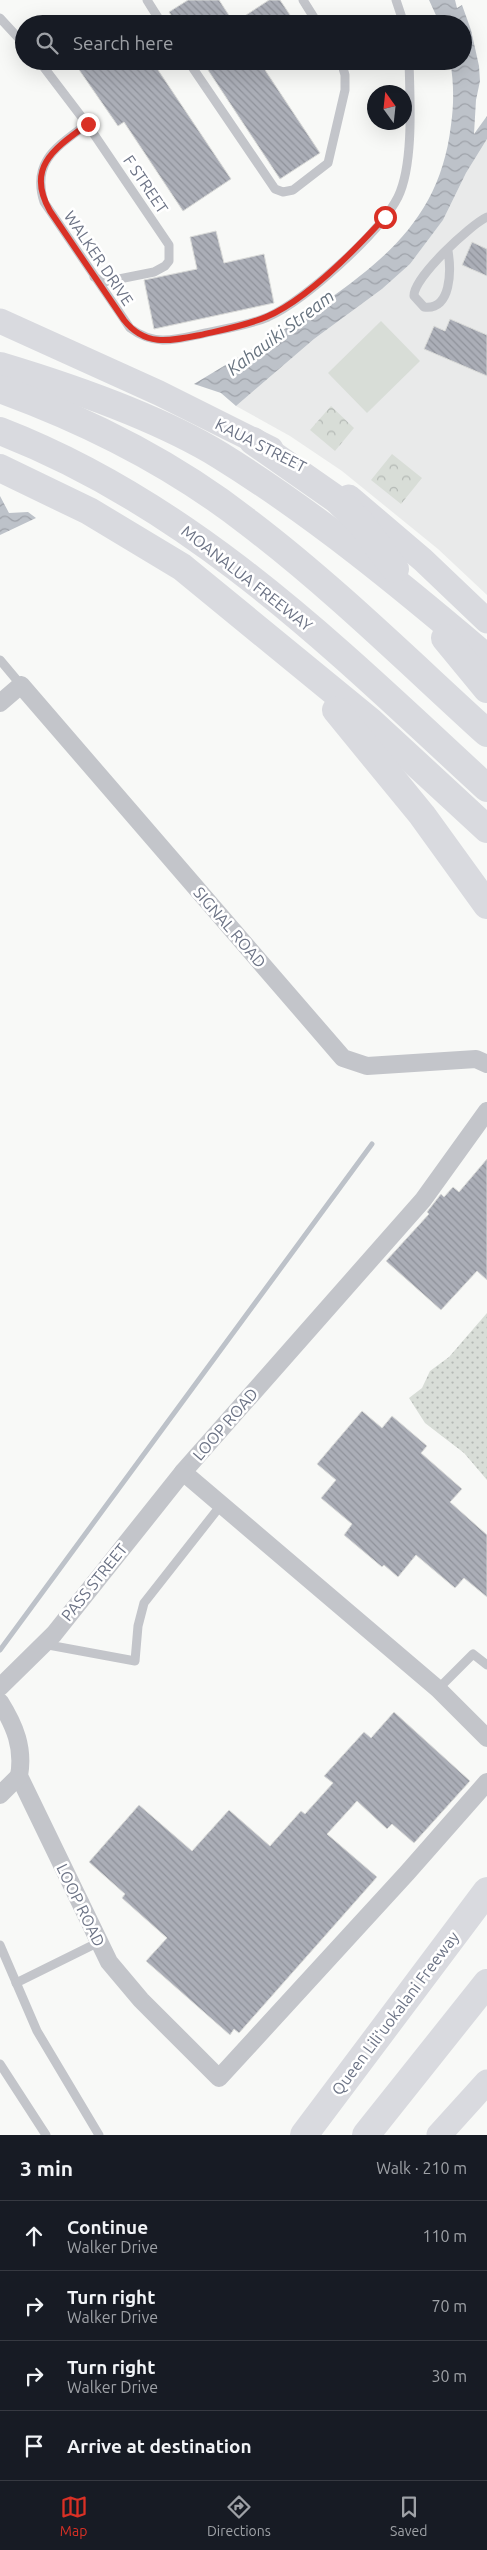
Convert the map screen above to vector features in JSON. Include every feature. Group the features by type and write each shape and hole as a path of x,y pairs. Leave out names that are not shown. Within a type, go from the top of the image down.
{"highway":[{"path":"0,366 62,386 144,418 220,456 338,537 399,584 487,658"},
{"path":"0,389 71,418 165,466 248,521 297,561 487,733"},
{"name":"MOANALUA FREEWAY","path":"0,431 72,463 125,492 226,558 321,636 487,788"},
{"path":"253,441 312,480 360,522 461,660 487,689"},
{"path":"0,468 89,511 182,567 370,721 487,829"},
{"path":"281,647 354,731 422,815 487,905"},
{"name":"Queen Liliʻuokalani Freeway","path":"304,2135 487,1891"},
{"path":"366,2135 487,1983"}],"street":[{"name":"KAUA STREET","path":"0,322 159,392 300,464 342,490 423,560 487,621"},
{"path":"0,703 20,685"},
{"name":"SIGNAL ROAD","path":"20,685 343,1058 367,1066 476,1059 487,1064"},
{"name":"LOOP ROAD","path":"487,1111 423,1200 183,1472 438,1689 487,1738"},
{"name":"PASS STREET","path":"0,1687 43,1644 183,1472"},
{"path":"0,1702 19,1740 22,1757 19,1776 0,1795"},
{"name":"LOOP ROAD","path":"19,1776 109,1962 135,1992 219,2078 407,1874 487,1782"},
{"path":"445,2130 487,2082"}],"lane":[{"path":"147,0 156,15"},
{"path":"303,0 312,15"},
{"path":"401,15 397,2 407,0"},
{"path":"0,18 15,34"},
{"name":"F STREET","path":"46,70 88,124 166,240 170,250 168,261 160,270 104,282 94,277"},
{"path":"194,70 275,189 283,192 293,190 321,171 330,159 346,83 343,70"},
{"name":"WALKER DRIVE","path":"88,124 48,156 40,182 41,192 50,211 130,328 154,341 172,341 250,323 287,306 355,248 385,217 399,196 404,183 408,157 409,70"},
{"path":"448,251 451,273 445,293 438,305 424,307 416,301 415,287 448,251 470,228 487,217"},
{"path":"0,660 20,685"},
{"path":"43,1644 135,1661 138,1626 144,1603 221,1505"},
{"path":"438,1689 474,1654 487,1665"},
{"path":"16,1983 99,1942"},
{"path":"0,1945 37,2031 99,2135"},
{"path":"0,2064 46,2135"}],"shaded area":[{"path":"487,139 487,595 438,549 342,471 290,436 236,406 314,339 382,289 410,264 443,220 466,173"}],"green space":[{"path":"381,321 420,361 367,413 328,373"},
{"path":"331,406 354,428 335,451 310,430"},
{"path":"392,454 422,478 401,504 371,480"},
{"path":"487,1313 487,1480 464,1453 425,1423 409,1398 422,1388 430,1371 449,1357"}],"water":[{"path":"429,0 455,0 457,8 462,5 466,15 436,15"},
{"name":"Kahauiki Stream","path":"472,34 479,66 480,81 476,100 474,134 487,116 487,139 466,173 443,220 410,264 382,289 314,339 236,406 221,393 194,384 263,343 329,299 374,264 411,227 437,182 446,155 453,109 451,70 472,70"},
{"path":"0,496 9,513 28,512 36,518 0,535"}],"building":[{"path":"188,0 219,0 229,15 171,15 169,12"},
{"path":"269,0 280,0 290,15 246,15"},
{"path":"79,70 158,70 231,179 183,211 124,122 118,126"},
{"path":"208,70 265,70 320,153 280,179"},
{"path":"216,231 224,263 264,254 274,303 154,329 144,280 197,269 190,237"},
{"path":"472,242 487,249 487,276 462,265"},
{"path":"450,319 487,335 487,376 424,349 434,326 445,331"},
{"path":"487,1159 487,1280 477,1271 441,1310 386,1261 429,1214 427,1212 441,1194 444,1197 453,1187 459,1192"},
{"path":"362,1411 382,1428 392,1416 427,1446 421,1453 462,1489 450,1502 487,1535 487,1597 464,1578 455,1588 416,1555 398,1577 384,1565 382,1567 344,1535 352,1524 321,1498 336,1480 317,1464"},
{"path":"394,1712 470,1781 414,1843 392,1824 387,1829 357,1801 327,1834 377,1877 239,2033 234,2029 230,2035 146,1961 167,1938 122,1898 125,1894 89,1862 139,1805 192,1851 229,1810 270,1846 301,1811 305,1814 333,1783 324,1776 364,1732 371,1738"}],"waterway":[{"path":"0,1650 372,1144"}],"route":[{"path":"88,124 53,150 48,156 40,182 44,202 130,328 137,334 154,341 172,341 250,323 278,312 333,269 385,217"}]}
